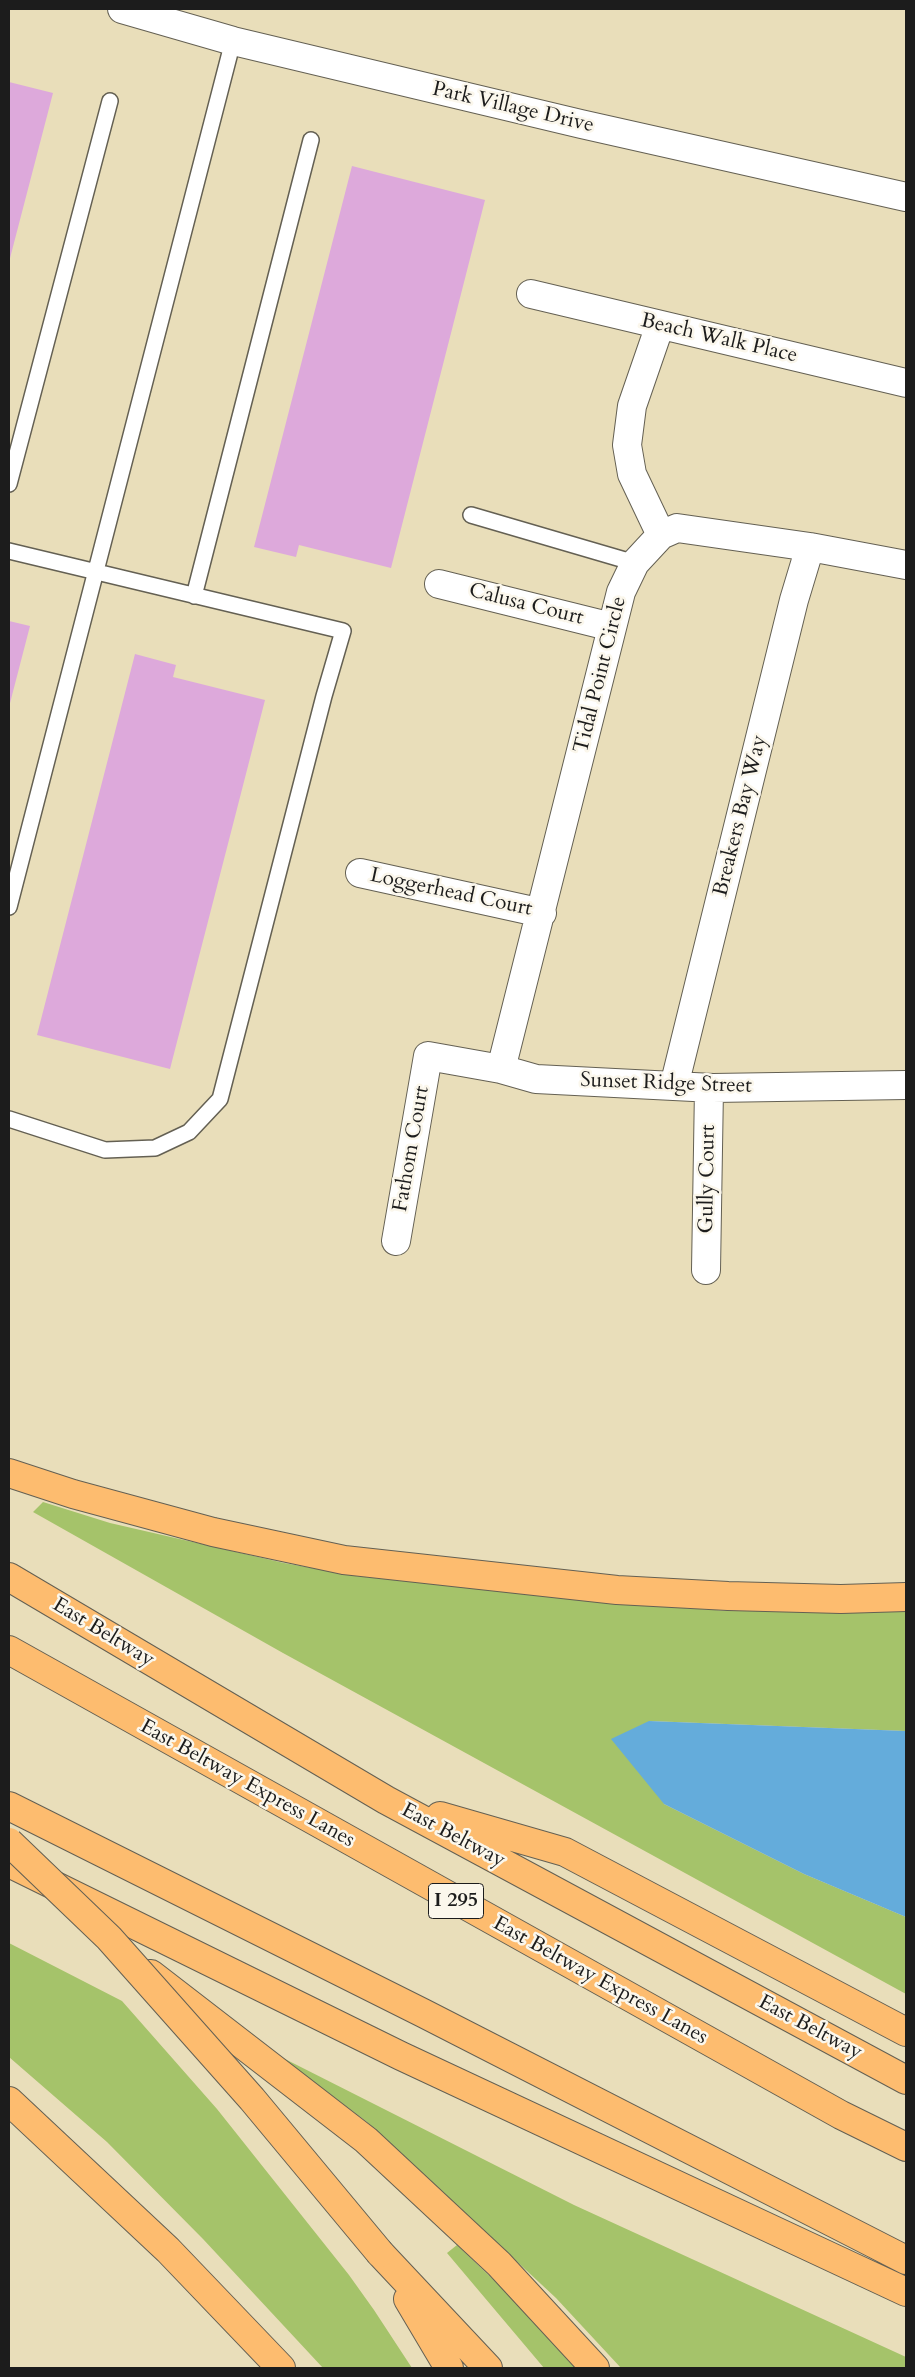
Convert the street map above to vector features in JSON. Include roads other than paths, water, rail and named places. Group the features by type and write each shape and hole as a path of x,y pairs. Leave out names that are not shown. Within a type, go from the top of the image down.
{"highway":[{"path":"9,1473 73,1494 213,1532 344,1560 626,1590 738,1597 841,1599 906,1597"},
{"name":"East Beltway","path":"9,1577 386,1800 906,2080"},
{"name":"East Beltway Express Lanes","path":"9,1650 840,2115 906,2147"},
{"path":"386,1800 565,1852 906,2032"},
{"path":"9,1806 432,2018 906,2260"},
{"path":"9,1842 109,1938 252,2098 380,2253 488,2368"},
{"path":"9,1864 401,2056 906,2292"},
{"path":"9,1864 366,2140 499,2264 595,2368"},
{"path":"9,2101 168,2250 281,2368"},
{"path":"380,2253 449,2368"}],"street":[{"name":"Park Village Drive","path":"122,9 233,41 571,122 906,197"},
{"name":"Beach Walk Place","path":"531,294 906,383"},
{"path":"660,325 632,406 628,445 632,474 661,535 677,528 810,547 906,565"},
{"name":"Tidal Point Circle","path":"501,1069 542,913 621,592 635,563 661,535"},
{"name":"Breakers Bay Way","path":"674,1086 794,600 810,547"},
{"name":"Calusa Court","path":"440,584 612,627"},
{"name":"Loggerhead Court","path":"360,873 542,913"},
{"name":"Sunset Ridge Street","path":"428,1056 501,1069 536,1079 709,1088 906,1085"},
{"name":"Fathom Court","path":"396,1241 428,1056"},
{"name":"Gully Court","path":"706,1270 709,1088"}],"lane":[{"path":"9,907 233,41"},
{"path":"9,484 110,101"},
{"path":"194,596 311,140"},
{"path":"471,515 635,563"},
{"path":"9,551 343,631 220,1099 189,1132 155,1148 105,1150 9,1119"}],"water":[{"path":"649,1721 906,1731 906,1917 804,1874 664,1804 611,1739"}]}
